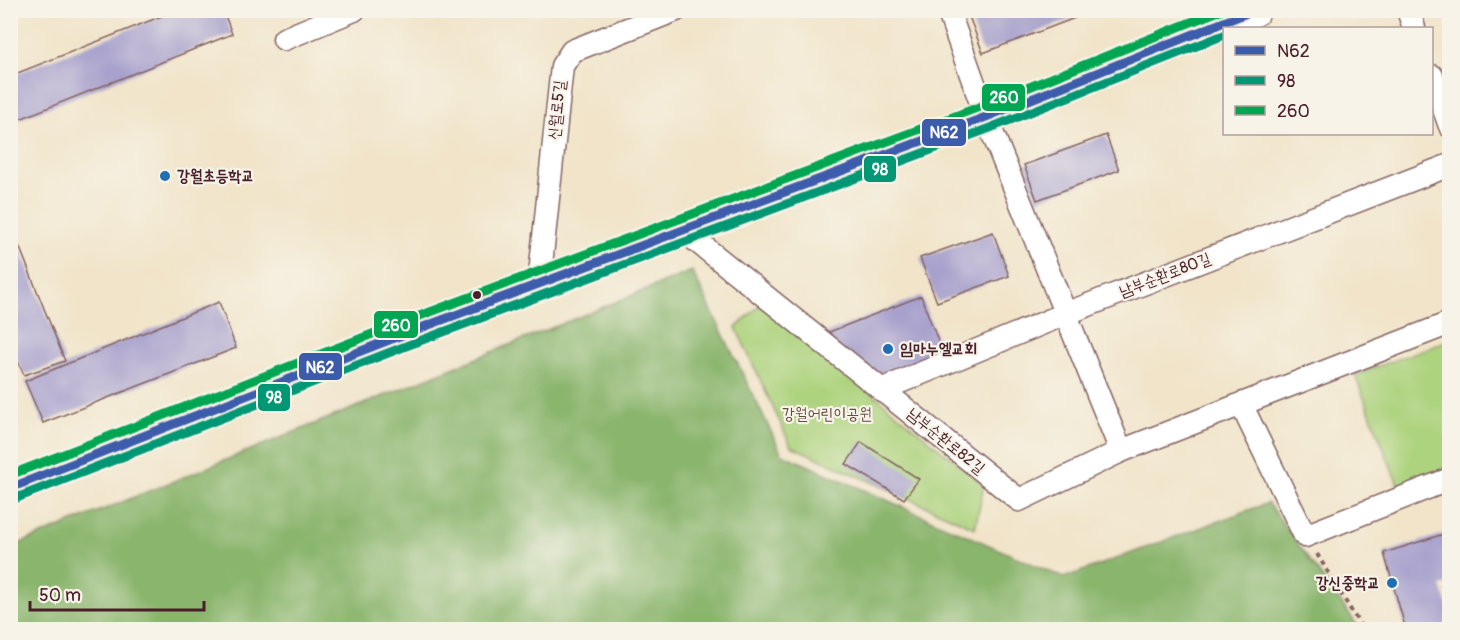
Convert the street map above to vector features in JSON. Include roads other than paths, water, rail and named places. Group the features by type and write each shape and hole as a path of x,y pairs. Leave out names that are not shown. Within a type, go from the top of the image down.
{"main road":[{"path":"10,488 402,335 986,117 1255,10"}],"street":[{"path":"284,39 354,10"},
{"name":"신월로5길","path":"539,284 561,66 572,51 676,10"},
{"path":"948,10 986,117 1121,451"},
{"path":"1408,10 1414,27"},
{"path":"1433,82 1449,126"},
{"name":"남부순환로80길","path":"883,389 1065,314 1449,165"},
{"name":"남부순환로82길","path":"684,231 1019,500 1121,451 1449,323"},
{"path":"1241,404 1305,536 1449,479"}],"place":[{"name":"강월초등학교","path":"165,176"},
{"name":"임마누엘교회","path":"888,349"},
{"name":"강신중학교","path":"1392,583"}],"park label":[{"name":"강월어린이공원","path":"827,414"}]}
